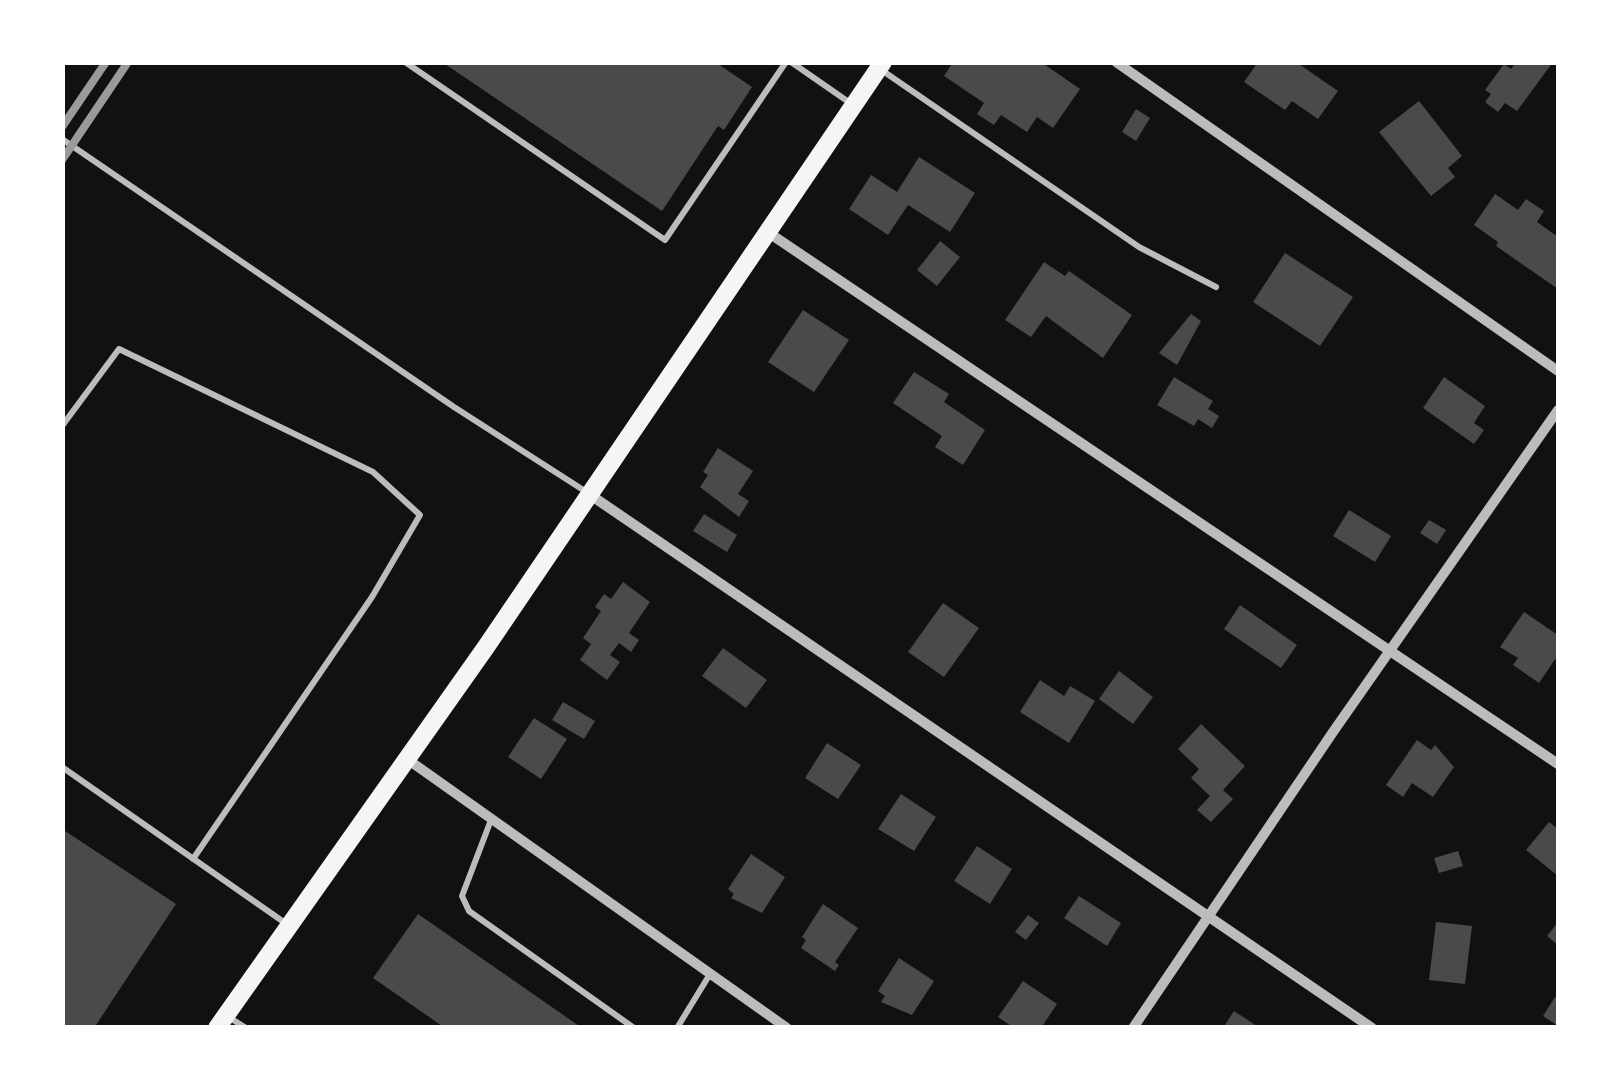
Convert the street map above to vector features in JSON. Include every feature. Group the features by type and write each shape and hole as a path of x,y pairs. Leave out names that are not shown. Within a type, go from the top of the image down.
{"main road":[{"path":"222,1021 407,759 881,65"}],"street":[{"path":"1116,62 1558,371"},
{"path":"766,231 1558,764"},
{"path":"1133,1028 1558,410"},
{"path":"589,494 1372,1028"},
{"path":"407,759 787,1028"}],"lane":[{"path":"406,62 665,240 789,62 854,106"},
{"path":"881,65 1139,248 1216,287"},
{"path":"62,139 589,494"},
{"path":"62,426 119,348 372,472 420,515 372,597 194,859"},
{"path":"62,767 289,926"},
{"path":"492,819 462,896 469,911 634,1028"},
{"path":"676,1028 710,973"},
{"path":"222,1021 246,1028"}],"building":[{"path":"442,62 715,62 752,87 724,130 718,126 662,211"},
{"path":"953,62 1041,62 1080,89 1053,128 1037,117 1027,132 1001,115 994,125 977,114 984,103 944,76"},
{"path":"1258,62 1296,62 1338,91 1318,119 1292,101 1285,110 1244,82"},
{"path":"1516,62 1553,62 1517,111 1505,103 1498,112 1485,102 1491,94 1485,90 1504,64 1511,69"},
{"path":"1419,101 1462,156 1448,168 1455,177 1431,196 1379,132"},
{"path":"1136,109 1150,118 1136,141 1122,132"},
{"path":"919,157 975,193 950,232 908,205 888,235 849,209 871,175 897,192"},
{"path":"1495,194 1518,210 1526,199 1544,211 1537,222 1558,237 1558,289 1496,246 1498,242 1474,225"},
{"path":"940,241 960,257 937,286 917,270"},
{"path":"1285,253 1353,297 1320,346 1253,302"},
{"path":"1044,262 1065,276 1069,271 1132,315 1103,358 1046,316 1031,337 1005,320"},
{"path":"803,310 849,340 814,392 768,362"},
{"path":"1191,314 1201,321 1177,365 1159,353"},
{"path":"914,372 949,394 944,402 985,430 963,465 935,447 942,436 893,403"},
{"path":"1174,377 1213,401 1208,409 1219,416 1212,428 1198,419 1194,426 1157,405"},
{"path":"1444,377 1485,406 1474,423 1484,430 1474,444 1423,408"},
{"path":"718,448 753,471 738,494 749,501 739,517 700,487 708,475 703,472"},
{"path":"1349,510 1391,536 1375,562 1333,536"},
{"path":"704,514 737,535 727,552 693,531"},
{"path":"1429,520 1446,530 1437,544 1420,533"},
{"path":"623,582 650,602 629,633 639,640 631,652 619,643 610,655 620,662 607,680 580,660 591,644 583,638 601,611 595,607 604,594 611,599"},
{"path":"943,603 979,628 944,677 908,652"},
{"path":"1240,605 1297,645 1281,668 1224,629"},
{"path":"1524,612 1558,635 1558,655 1539,683 1513,665 1518,658 1500,647"},
{"path":"723,648 767,680 746,708 702,676"},
{"path":"1119,671 1153,697 1133,724 1099,699"},
{"path":"1040,680 1064,696 1070,686 1095,701 1069,743 1020,712"},
{"path":"563,702 595,721 584,739 552,720"},
{"path":"534,718 567,739 541,779 508,757"},
{"path":"1201,724 1245,766 1223,790 1233,799 1211,822 1197,810 1210,796 1191,778 1199,769 1178,749"},
{"path":"1417,740 1431,750 1435,745 1454,767 1433,797 1412,783 1403,797 1386,785"},
{"path":"827,743 861,765 838,799 805,778"},
{"path":"901,794 936,817 914,851 878,829"},
{"path":"1549,822 1558,829 1558,876 1526,850"},
{"path":"62,829 176,904 94,1028 62,1028"},
{"path":"977,846 1012,869 990,904 954,881"},
{"path":"1458,851 1463,866 1439,873 1434,858"},
{"path":"751,854 785,877 762,913 731,898 734,894 728,889"},
{"path":"1079,896 1121,923 1107,946 1064,918"},
{"path":"823,904 858,928 835,962 839,965 835,971 801,948 806,940 802,937"},
{"path":"418,914 582,1028 445,1028 373,978"},
{"path":"1028,915 1039,923 1026,940 1015,932"},
{"path":"1436,922 1472,926 1465,984 1429,980"},
{"path":"1558,922 1558,945 1547,936"},
{"path":"899,958 934,981 912,1015 881,1002 885,996 878,991"},
{"path":"1023,981 1057,1004 1041,1028 1014,1028 998,1017"},
{"path":"1555,997 1558,999 1558,1026 1543,1016"},
{"path":"1234,1011 1260,1028 1223,1028"}],"railway":[{"path":"62,127 106,62"},
{"path":"62,160 128,62"}]}
